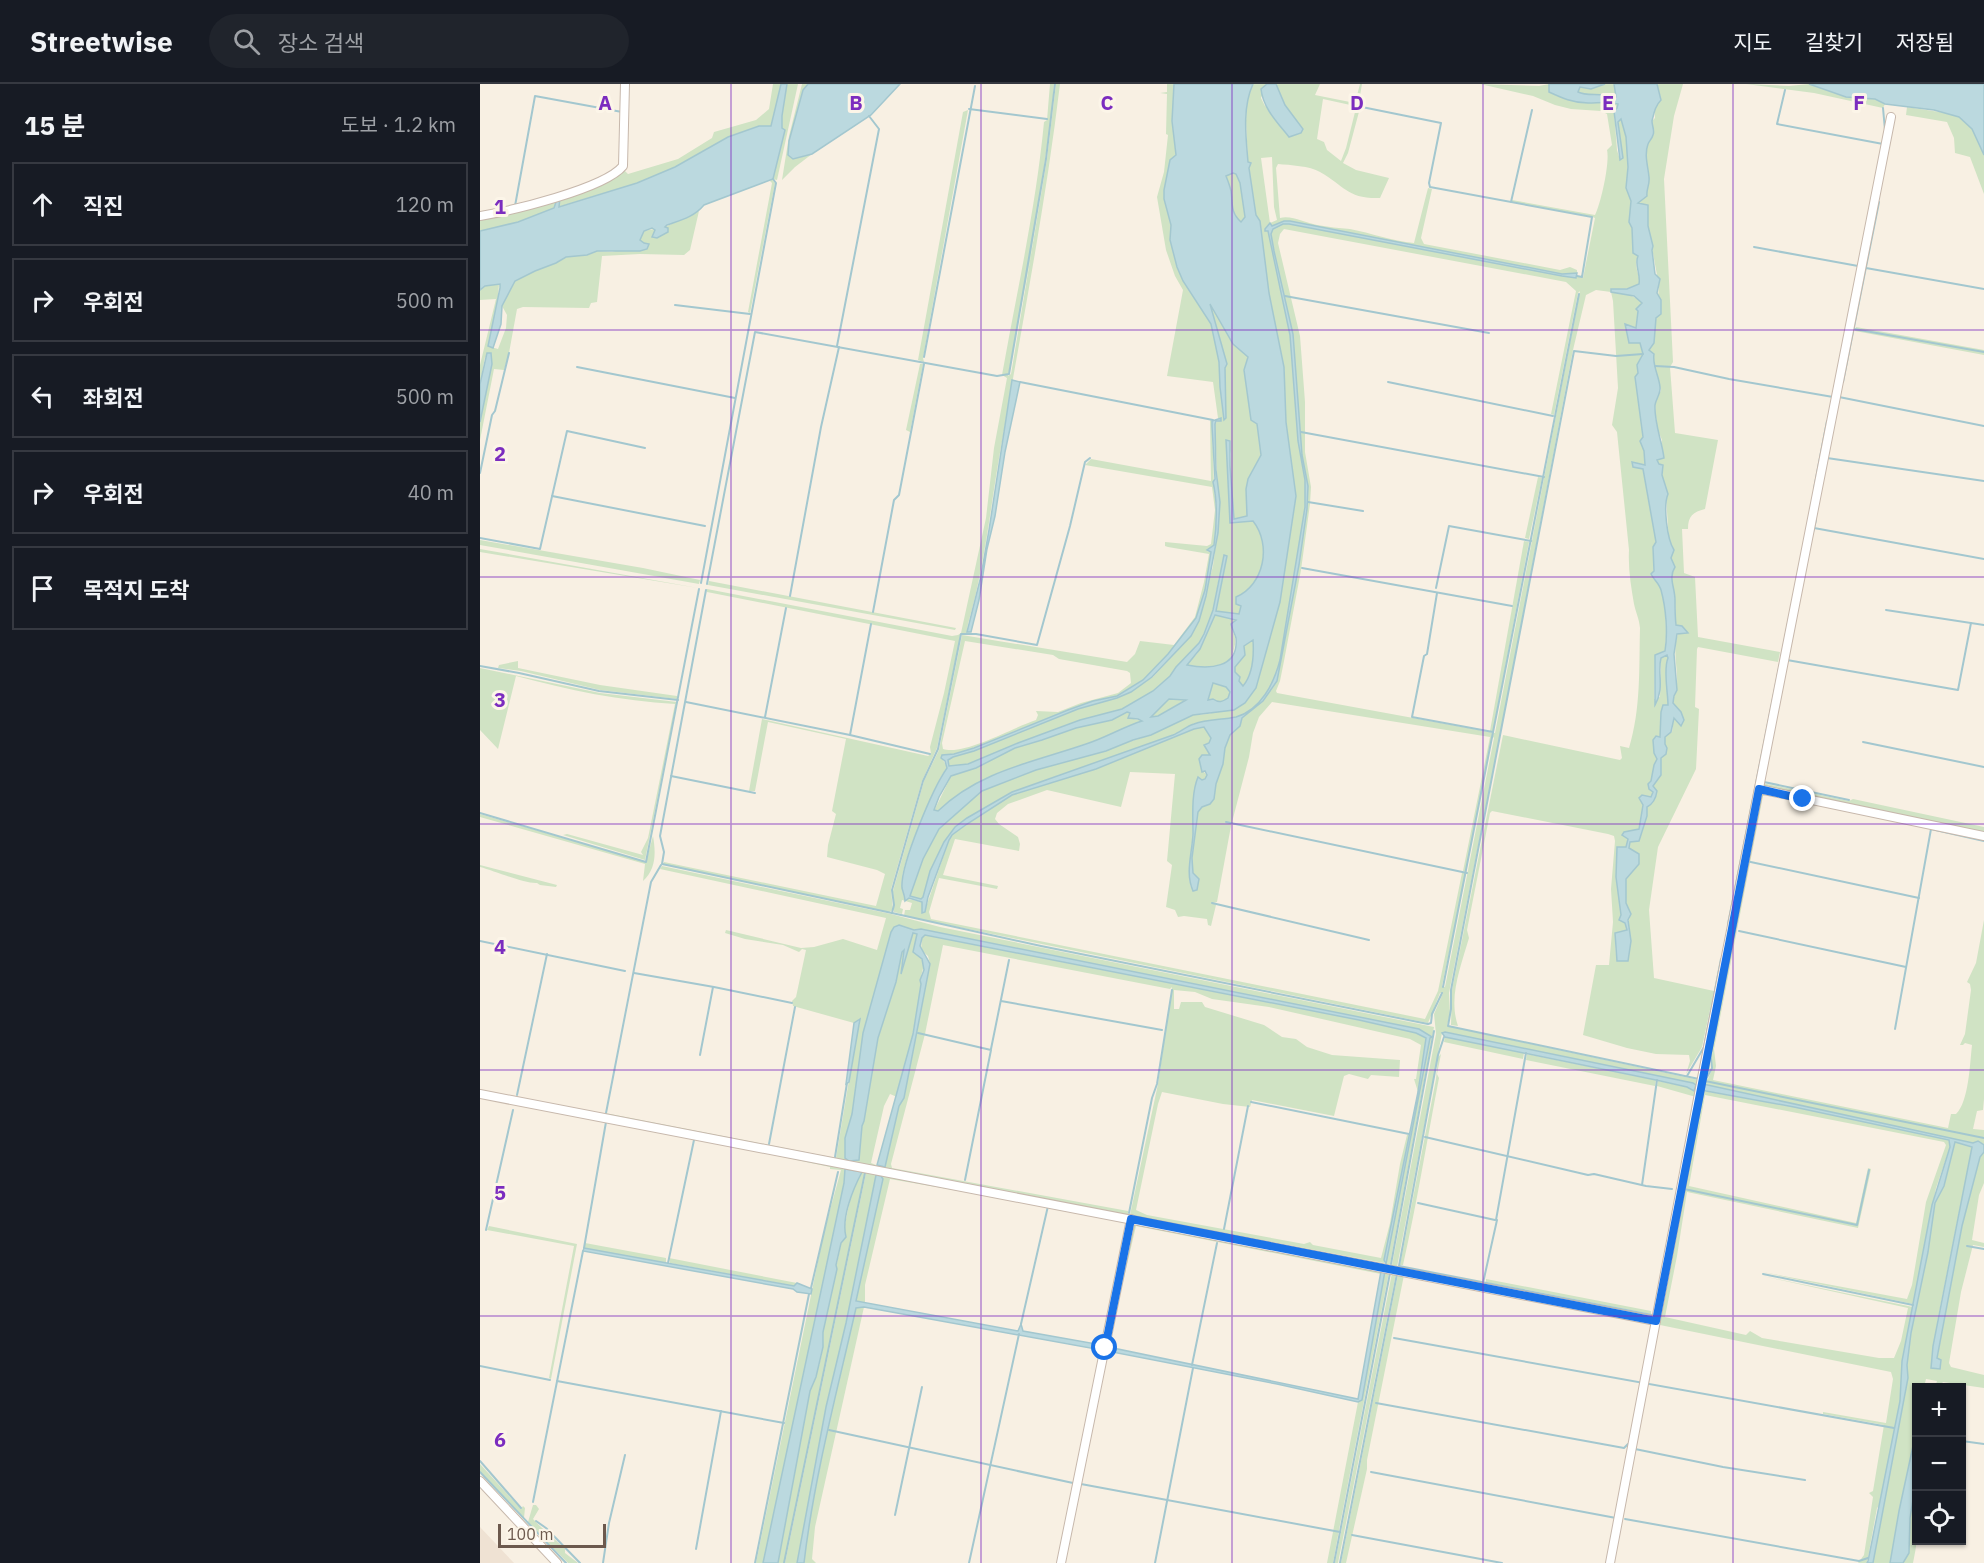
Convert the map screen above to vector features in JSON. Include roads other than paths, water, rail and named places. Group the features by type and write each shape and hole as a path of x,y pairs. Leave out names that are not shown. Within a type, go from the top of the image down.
{"street":[{"path":"480,216 508,212 531,205 600,182 617,173 623,166 625,84"},
{"path":"1610,1563 1891,117"},
{"path":"1759,789 1984,836"},
{"path":"480,1094 1656,1321"},
{"path":"1061,1563 1131,1219"},
{"path":"480,1482 556,1563"}],"water":[{"path":"781,84 787,84 782,116 782,128 785,130 773,179 704,205 692,215 667,225 665,227 668,228 668,232 657,238 652,237 655,230 652,228 644,231 640,240 649,244 647,249 597,251 587,255 566,257 515,281 502,306 501,324 493,348 488,346 500,284 485,286 480,290 480,231 518,222 554,208 557,199 560,198 559,207 637,183 675,167 728,137 759,126 771,126"},
{"path":"808,84 900,84 871,115 812,154 793,159 788,155 789,141 803,90"},
{"path":"1174,84 1253,84 1246,113 1248,162 1251,163 1249,168 1256,215 1260,221 1269,293 1284,367 1286,422 1296,496 1280,602 1256,688 1245,703 1234,710 1193,715 1151,735 1106,751 1036,770 982,791 939,829 923,859 910,896 921,899 923,897 930,871 944,842 955,827 967,818 1012,792 1173,735 1194,724 1236,717 1253,708 1270,686 1280,660 1305,507 1305,480 1298,441 1290,335 1268,231 1265,231 1270,223 1272,226 1290,221 1562,274 1577,273 1576,278 1289,224 1273,229 1271,234 1274,251 1293,334 1302,455 1308,486 1307,509 1277,681 1263,701 1242,718 1240,726 1230,735 1214,799 1198,812 1192,858 1193,873 1199,879 1197,890 1193,891 1189,870 1194,791 1198,777 1202,780 1207,775 1205,771 1202,772 1199,759 1202,755 1210,755 1204,745 1209,743 1211,738 1204,727 1096,769 1012,795 967,824 949,840 928,897 925,912 922,913 922,902 909,898 905,901 902,888 903,877 918,827 947,768 945,761 941,758 942,755 974,748 1068,710 1117,696 1143,680 1168,654 1196,618 1205,590 1211,552 1207,550 1214,545 1215,537 1216,505 1213,482 1215,479 1212,421 1221,418 1221,421 1216,421 1215,424 1216,470 1220,502 1218,533 1206,596 1199,621 1191,636 1152,677 1131,692 1078,709 974,751 953,757 948,760 949,766 968,764 1080,720 1122,709 1153,691 1170,676 1204,634 1213,610 1224,555 1227,556 1216,611 1239,614 1241,606 1236,604 1236,597 1246,591 1259,574 1263,552 1259,531 1253,521 1230,523 1226,440 1230,441 1234,519 1247,516 1248,479 1261,455 1257,424 1251,420 1244,370 1248,357 1233,344 1210,304 1227,364 1225,368 1226,418 1224,420 1219,362 1211,324 1183,281 1170,240 1171,225 1164,190 1170,160 1176,155 1172,121","holes":["1236,174 1240,183 1245,217 1241,222 1234,211 1226,176","1215,615 1236,620 1231,624 1236,638 1233,656 1220,665 1204,667 1187,665 1200,649","1253,640 1251,670 1243,686 1239,681 1240,677 1235,672 1235,667 1245,655 1244,646","1213,683 1226,687 1230,692 1228,698 1222,701 1208,700","1169,699 1186,700 1158,716 1151,717","1127,712 1130,713 1128,718 1142,721 1093,742 989,777 954,797 938,811 934,810 951,776 976,768 1015,748 1076,728 1112,720"]},
{"path":"1267,84 1276,84 1285,105 1303,129 1301,133 1289,137 1271,115 1261,89"},
{"path":"1549,84 1605,84 1591,89 1580,87 1578,92 1612,98 1616,97 1614,84 1657,84 1661,100 1654,112 1652,121 1654,133 1647,148 1649,180 1647,196 1638,203 1648,205 1648,226 1653,246 1655,274 1660,279 1657,293 1661,300 1661,314 1656,318 1654,343 1649,350 1654,354 1660,387 1655,412 1664,458 1657,460 1663,465 1662,475 1668,494 1666,514 1669,538 1674,550 1671,558 1675,567 1672,579 1676,625 1682,626 1688,633 1677,634 1674,654 1677,690 1673,703 1681,712 1684,720 1681,726 1674,718 1671,732 1665,737 1667,748 1666,754 1661,758 1661,775 1653,786 1657,791 1656,796 1647,807 1647,816 1639,841 1630,842 1629,848 1639,854 1639,864 1626,879 1626,903 1631,914 1628,920 1631,941 1628,961 1617,961 1615,933 1627,930 1625,923 1619,920 1621,915 1616,877 1617,847 1626,847 1628,839 1622,835 1624,832 1639,829 1643,805 1639,798 1642,795 1651,797 1653,792 1649,789 1648,784 1651,781 1657,759 1653,740 1656,736 1660,737 1661,712 1663,705 1668,705 1667,655 1661,658 1660,693 1655,705 1655,655 1665,651 1665,612 1660,588 1651,574 1654,571 1653,547 1656,542 1643,469 1633,467 1632,462 1645,465 1644,451 1640,441 1643,437 1635,377 1638,373 1637,365 1643,354 1640,343 1629,343 1625,324 1636,328 1638,311 1636,309 1642,303 1634,296 1611,292 1611,289 1627,289 1639,284 1638,256 1633,253 1632,228 1629,222 1631,201 1626,188 1628,167 1626,137 1621,119 1618,122 1623,158 1620,160 1614,111 1618,104 1568,100 1549,92"},
{"path":"1809,84 1984,84 1984,155 1972,129 1959,117 1934,110 1885,104 1875,99 1846,97"},
{"path":"487,353 491,353 492,364 480,422 480,384"},
{"path":"1012,380 1020,382 1005,452 979,600 971,632 967,632 981,576"},
{"path":"899,925 914,930 921,929 1419,1029 1432,1037 1386,1264 1384,1260 1418,1092 1426,1038 1416,1033 1359,1020 925,935 920,946 930,964 904,1098 899,1106 885,1167 877,1165 913,1034 920,980 924,970 922,959 913,952 917,934 913,933 901,974 904,950 902,952 896,982 878,1038 862,1126 859,1160 849,1161 845,1158 845,1138 852,1114 863,1033 891,932"},
{"path":"860,1019 849,1082 846,1084 854,1023"},
{"path":"1442,1033 1696,1085 1694,1091 1687,1087 1656,1080 1445,1037"},
{"path":"1703,1084 1973,1143 1978,1141 1984,1145 1984,1152 1980,1157 1962,1226 1937,1358 1941,1360 1940,1369 1931,1368 1933,1346 1972,1147 1955,1142 1944,1186 1935,1203 1928,1252 1911,1333 1907,1365 1908,1378 1873,1563 1867,1563 1900,1401 1902,1361 1932,1205 1950,1147 1949,1140 1706,1091 1702,1090"},
{"path":"845,1169 862,1172 846,1213 846,1237 841,1243 836,1265 823,1332 823,1347 810,1391 778,1563 763,1563 844,1183"},
{"path":"876,1175 883,1179 856,1301 1018,1331 1021,1324 1023,1331 1102,1345 1101,1350 864,1307 856,1308 820,1467 804,1563 797,1563 826,1407 846,1323"},
{"path":"584,1248 794,1286 797,1283 812,1289 811,1294 797,1292 793,1289 583,1251"},
{"path":"1381,1271 1385,1271 1362,1400 1358,1402 1107,1351 1108,1347 1358,1399"},
{"path":"1912,1451 1909,1553 1903,1563 1890,1563"}],"waterway":[{"path":"707,584 755,332 997,376 1009,374 1046,159 1055,84"},
{"path":"924,357 975,86"},
{"path":"1785,90 1777,124 1883,144"},
{"path":"515,206 535,96 622,112"},
{"path":"1357,106 1441,123 1430,187 1592,217 1582,277 1577,276"},
{"path":"1883,108 1885,130"},
{"path":"969,109 1047,119"},
{"path":"1511,202 1532,110"},
{"path":"837,346 879,129 869,116"},
{"path":"701,583 776,183 773,179"},
{"path":"1843,382 1879,202"},
{"path":"1754,247 1858,266"},
{"path":"1866,268 1984,289"},
{"path":"1443,987 1579,294"},
{"path":"1285,296 1489,333"},
{"path":"675,305 750,314"},
{"path":"1854,329 1984,352"},
{"path":"790,596 821,427 839,347"},
{"path":"1643,354 1616,356 1574,351 1451,990 1448,1026 1699,1079"},
{"path":"480,473 492,415 495,411 509,353"},
{"path":"873,612 894,500 899,495 924,364"},
{"path":"1655,366 1674,367 1833,397"},
{"path":"577,367 735,398"},
{"path":"1020,382 1213,420"},
{"path":"1388,382 1553,416"},
{"path":"1839,397 1984,426"},
{"path":"1814,489 1827,421"},
{"path":"480,538 540,549 567,431 645,448"},
{"path":"1301,432 1544,477"},
{"path":"1090,458 1085,462 1037,645 976,634 961,634 938,749 923,781 892,890 894,905 892,913 1041,946 1428,1024 1431,1023 1432,1014 1442,993"},
{"path":"1827,458 1984,481"},
{"path":"552,496 705,526"},
{"path":"1308,502 1363,511"},
{"path":"1813,532 1816,520"},
{"path":"1436,588 1449,526 1531,541"},
{"path":"1814,528 1984,559"},
{"path":"1302,568 1512,606"},
{"path":"480,813 646,862 699,589"},
{"path":"706,590 660,836 664,852 662,864 892,913"},
{"path":"1437,593 1427,654 1424,656 1412,717 1493,732"},
{"path":"765,717 786,608"},
{"path":"1886,610 1984,625"},
{"path":"1728,924 1789,618"},
{"path":"1787,660 1958,690 1971,623"},
{"path":"850,735 871,624"},
{"path":"480,666 599,691 678,700"},
{"path":"686,702 850,735 930,754"},
{"path":"1863,742 1984,767"},
{"path":"671,776 755,793"},
{"path":"1764,779 1764,782 1849,800"},
{"path":"1226,822 1467,873"},
{"path":"1895,1029 1931,829 1984,841"},
{"path":"1746,861 1919,898"},
{"path":"606,1113 651,882 661,865"},
{"path":"1212,903 1369,940"},
{"path":"1739,931 1906,967"},
{"path":"480,941 625,971"},
{"path":"517,1095 547,954"},
{"path":"1687,1076 1704,1047 1721,959"},
{"path":"991,1049 1009,960"},
{"path":"634,973 792,1003"},
{"path":"700,1055 713,987"},
{"path":"1129,1213 1152,1098 1157,1084 1172,990"},
{"path":"1001,1001 1162,1030"},
{"path":"769,1144 795,1007"},
{"path":"1391,1264 1434,1031"},
{"path":"918,1033 991,1050 965,1180"},
{"path":"1444,1037 1438,1055 1399,1266 1652,1315"},
{"path":"1710,1049 1712,1068 1705,1081 1984,1138"},
{"path":"1483,1283 1497,1220 1526,1053"},
{"path":"1642,1185 1657,1080"},
{"path":"835,1157 847,1083"},
{"path":"1251,1102 1409,1134"},
{"path":"1224,1229 1248,1106"},
{"path":"486,1230 513,1110"},
{"path":"584,1248 606,1122"},
{"path":"1425,1137 1588,1175 1594,1174 1646,1186 1672,1189"},
{"path":"668,1263 694,1140"},
{"path":"1684,1189 1857,1225 1869,1170"},
{"path":"811,1288 838,1172"},
{"path":"784,1563 865,1173"},
{"path":"1418,1203 1495,1220"},
{"path":"1021,1324 1048,1206"},
{"path":"1192,1365 1217,1243"},
{"path":"1967,1246 1984,1249"},
{"path":"533,1502 583,1251"},
{"path":"1334,1563 1390,1273"},
{"path":"1340,1563 1397,1274"},
{"path":"1763,1274 1913,1305"},
{"path":"755,1563 809,1294"},
{"path":"969,1563 1019,1334"},
{"path":"1394,1338 1894,1428"},
{"path":"480,1366 550,1380"},
{"path":"1155,1563 1193,1368"},
{"path":"557,1381 784,1423"},
{"path":"895,1515 922,1387"},
{"path":"1376,1403 1624,1448 1628,1444 1631,1445"},
{"path":"696,1549 721,1411"},
{"path":"829,1430 1073,1483"},
{"path":"1966,1442 1984,1444"},
{"path":"1635,1449 1723,1467 1805,1480"},
{"path":"603,1563 609,1523 625,1455"},
{"path":"480,1461 521,1508"},
{"path":"480,1472 566,1563"},
{"path":"1371,1472 1616,1518"},
{"path":"1081,1484 1340,1532"},
{"path":"1625,1519 1859,1561 1868,1558"},
{"path":"536,1521 546,1528 580,1563"},
{"path":"1352,1535 1502,1563"}]}
